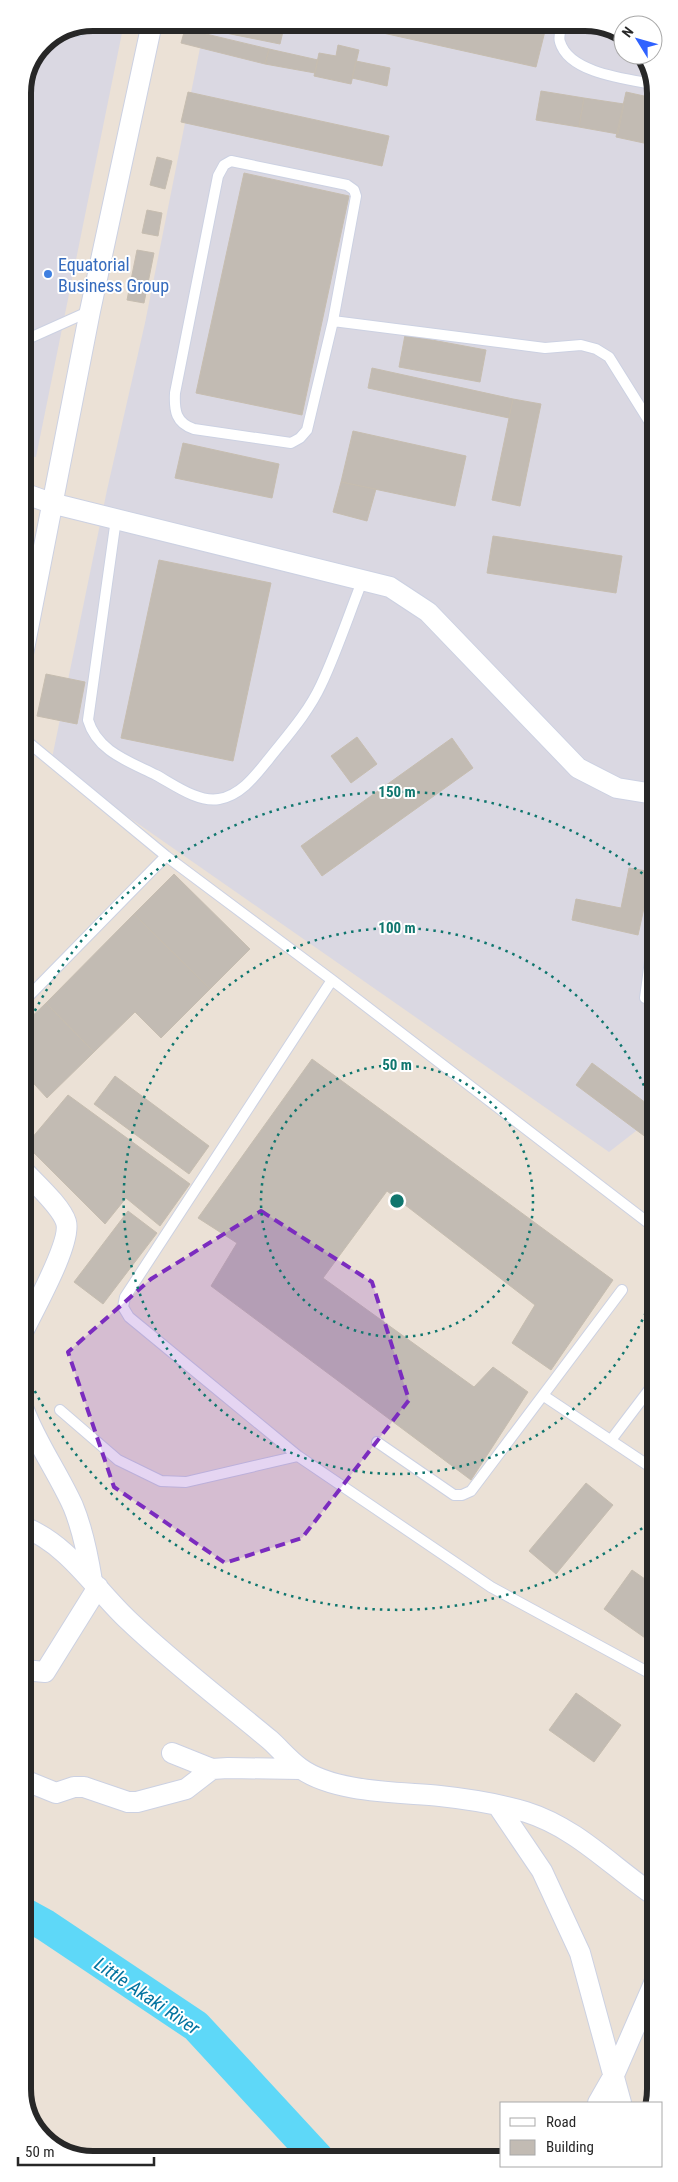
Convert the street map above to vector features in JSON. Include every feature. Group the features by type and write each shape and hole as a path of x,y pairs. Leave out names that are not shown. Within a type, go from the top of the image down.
{"street":[{"path":"31,611 90,311 150,31"},
{"path":"31,496 51,503 390,587 428,612 578,768 617,788 647,793"},
{"path":"31,1179 59,1210 66,1223 66,1234 62,1250 31,1315"},
{"path":"31,1428 73,1507 86,1546 95,1584 45,1672 31,1671"},
{"path":"31,1531 62,1551 125,1618 174,1663 271,1741 301,1769 332,1783 380,1792 442,1796 526,1812 564,1827 647,1890"},
{"path":"172,1753 212,1769 301,1769"},
{"path":"31,1783 56,1793 74,1787 84,1787 128,1802 137,1802 186,1789 212,1769"},
{"path":"498,1806 542,1871 580,1953 622,2102"},
{"path":"599,2102 614,2074 647,1999"}],"lane":[{"path":"561,31 559,40 566,54 576,63 603,74 646,83"},
{"path":"231,161 244,162 347,185 354,190 356,196 334,321 307,430 300,438 291,443 194,429 184,426 178,418 174,408 175,392 218,176 224,165 231,161"},
{"path":"31,337 90,311"},
{"path":"334,321 545,348 581,345 596,349 609,357 647,418"},
{"path":"116,519 88,720 92,733 99,743 114,754 201,798 218,799 234,794 250,781 296,726 320,686 363,579"},
{"path":"31,745 166,856 332,980 647,1223"},
{"path":"31,994 166,856"},
{"path":"332,980 125,1296 123,1308 129,1318 298,1456 490,1587 647,1672"},
{"path":"646,998 647,990"},
{"path":"377,1442 454,1495 462,1495 471,1491 622,1290"},
{"path":"611,1440 647,1393"},
{"path":"544,1396 647,1465"},
{"path":"60,1410 118,1460 161,1480 186,1482 298,1456"}],"highlighted area":[{"path":"261,1211 372,1282 409,1400 302,1538 225,1563 114,1487 68,1352 151,1279"}],"shaded area":[{"name":"Equatorial Business Group","path":"122,31 36,457 31,457 32,81 36,69 49,49 69,36 81,32"},
{"path":"203,31 589,31 613,38 613,65 640,65 645,77 647,93 647,1122 609,1152 51,763 107,490 145,323"}],"building":[{"path":"184,31 193,31 269,49 265,64 181,43"},
{"path":"216,31 283,31 280,44"},
{"path":"374,31 545,31 536,67"},
{"path":"338,45 359,50 351,84 314,76 319,53 336,56"},
{"path":"269,49 318,60 315,73 265,64"},
{"path":"356,61 390,68 387,86 352,78"},
{"path":"541,91 584,98 579,127 536,120"},
{"path":"188,92 389,136 382,166 181,122"},
{"path":"626,92 647,97 647,144 616,137"},
{"path":"584,98 624,104 618,134 579,127"},
{"path":"157,157 172,161 165,189 150,185"},
{"path":"244,173 349,196 302,415 196,393"},
{"path":"147,210 162,213 158,236 142,233"},
{"path":"137,250 154,253 144,303 127,300"},
{"path":"405,335 486,350 480,382 399,367"},
{"path":"372,368 513,399 509,418 368,388"},
{"path":"513,399 541,404 520,506 492,500"},
{"path":"353,431 466,456 455,506 341,482"},
{"path":"183,443 279,464 272,498 175,478"},
{"path":"341,482 376,489 367,521 333,512"},
{"path":"493,536 622,556 616,593 487,573"},
{"path":"159,560 271,583 233,761 121,738"},
{"path":"46,674 85,682 77,724 37,716"},
{"path":"357,737 377,764 351,783 331,756"},
{"path":"452,738 473,768 322,876 301,846"},
{"path":"629,868 647,871 647,894 638,935 572,920 576,899 621,908"},
{"path":"174,874 250,949 210,989 134,914"},
{"path":"134,914 210,989 161,1038 135,1012 94,1052 46,1003"},
{"path":"46,1003 94,1052 47,1098 31,1081 31,1017"},
{"path":"312,1059 613,1280 551,1370 512,1343 535,1305 387,1191 323,1278 474,1387 493,1367 528,1392 471,1480 211,1286 237,1243 198,1218"},
{"path":"592,1063 647,1104 647,1138 576,1085"},
{"path":"115,1076 209,1146 189,1174 94,1104"},
{"path":"68,1095 190,1184 160,1226 126,1198 105,1224 31,1150 31,1139"},
{"path":"128,1211 157,1233 103,1304 74,1282"},
{"path":"586,1483 613,1505 556,1574 529,1551"},
{"path":"632,1570 647,1580 647,1639 604,1609"},
{"path":"576,1693 621,1725 594,1762 549,1730"}],"waterway":[{"name":"Little Akaki River","path":"31,1917 196,2026 312,2151"}],"place":[{"name":"Equatorial Business Group","path":"48,274"}]}
